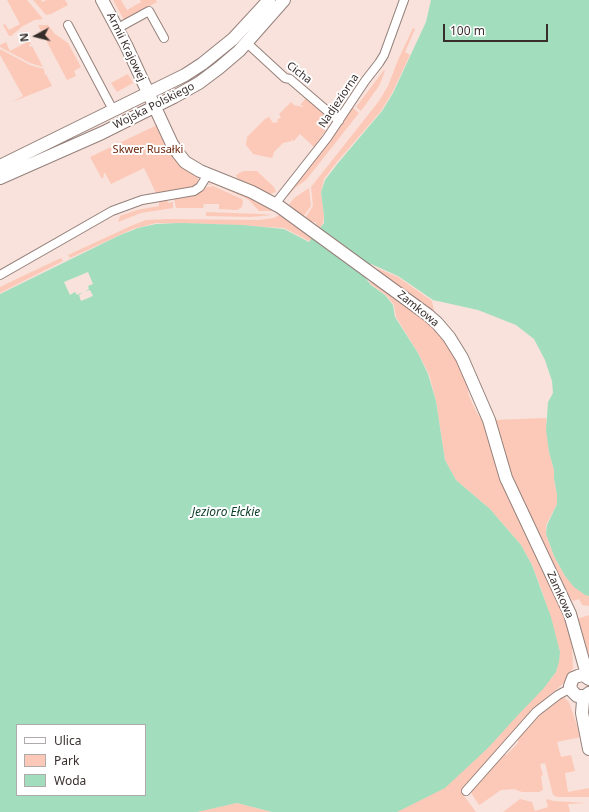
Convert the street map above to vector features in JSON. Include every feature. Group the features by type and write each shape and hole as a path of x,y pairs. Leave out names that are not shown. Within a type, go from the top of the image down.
{"street":[{"name":"Armii Krajowej","path":"102,0 118,28 155,106"},
{"name":"Wojska Polskiego","path":"0,166 185,75 218,53 247,25 269,0"},
{"name":"Wojska Polskiego","path":"0,178 91,138 188,90 211,75 228,61 284,0"},
{"name":"Nadjeziorna","path":"275,204 327,138 384,55 404,0"},
{"path":"118,28 149,11 164,38"},
{"path":"68,25 113,110"},
{"name":"Cicha","path":"246,43 285,78 290,79 339,121"},
{"name":"Zamkowa","path":"155,106 178,153 189,165 252,192 275,204 437,322 445,331 454,345 475,388 488,420 506,478 570,614 589,678"},
{"path":"0,275 112,211 142,200 194,191 200,187 208,174"},
{"name":"Zamkowa","path":"576,633 578,664 575,677 570,683 582,693"},
{"path":"575,677 581,675 589,678"},
{"path":"466,791 536,712 558,695 582,693 577,714 588,746"}],"green space":[{"path":"7,0 27,0 43,19 35,20 23,26 9,36 3,25 5,24 9,30 20,24"},
{"path":"33,0 41,0 43,2 46,0 65,0 68,5 46,15"},
{"path":"113,0 121,0 127,10 141,2 140,0 156,0 157,2 124,20"},
{"path":"38,25 48,25 55,34 68,43 81,67 74,71 76,76 67,80"},
{"path":"413,28 415,29 405,52 410,55 392,93 381,111 324,179 321,192 324,216 323,223 320,228 315,222 310,222 305,218 313,206 311,187 379,101 388,86"},
{"path":"29,41 31,44 29,45 30,47 32,46 43,67 30,63 0,47 0,45 6,42 10,51"},
{"path":"0,49 30,65 44,69 45,75 46,74 52,86 12,102 23,96 0,55"},
{"path":"384,70 385,71 379,86 361,111 356,107"},
{"path":"128,74 133,83 117,92 111,83"},
{"path":"306,98 332,121 314,147 300,134 294,141 291,139 292,141 283,143 274,152 272,158 253,154 246,145 247,137 265,119 269,117 273,123 278,122 277,120 281,117 279,114 291,102 294,105 303,107 300,105"},
{"path":"351,106 359,113 306,180 295,188 288,196 286,194"},
{"name":"Skwer Rusałki","path":"157,125 186,170 198,178 196,184 190,188 156,193 144,168 111,184 105,173 103,174 104,176 102,179 90,157"},
{"path":"243,171 257,171 274,187 276,192 270,194 238,180 236,175"},
{"path":"214,182 254,198 275,211 259,211 249,200 243,197 214,184 207,185"},
{"path":"213,186 242,199 242,207 237,210 219,209 219,204 204,204 203,208 176,208 174,198 193,195 203,188"},
{"path":"309,188 311,206 303,217 288,206 294,198"},
{"path":"167,199 168,203 173,202 173,208 141,213 118,222 120,216 137,210 159,206 159,202"},
{"path":"206,212 272,215 251,217 206,216"},
{"path":"281,214 305,230 306,235 313,238 309,241 284,228 156,223 133,229 70,258 68,255 146,220 259,220 274,218"},
{"path":"61,258 63,261 0,293 0,287"},
{"path":"377,268 398,277 432,301 435,315 466,380 469,396 477,413 484,423 499,476 561,608 572,648 573,668 565,682 537,706 464,788 464,796 476,812 352,812 551,679 556,672 560,652 542,591 532,565 521,545 490,509 456,480 445,460 436,401 429,374 396,317 394,305 386,295 369,282 374,282 380,273"},
{"path":"546,418 549,452 554,470 557,504 546,525 546,534 554,556 565,576 589,590 589,606 582,605 579,599 573,601 565,592 507,471 494,420"},
{"path":"589,615 589,660 577,619"},
{"path":"563,697 569,702 581,737 557,742 561,757 571,755 575,771 565,773 568,792 589,788 589,797 557,797 553,795 545,763 540,764 543,775 541,776 543,790 539,792 522,792 514,789 501,790 479,805 471,792 474,786 501,753 506,755 518,743 518,736 524,728 551,703"},
{"path":"520,799 532,802 535,811 548,807 546,799 586,803 568,804 570,812 503,812"},
{"path":"237,803 272,812 165,812 199,811"}],"water":[{"name":"Jezioro Ełckie","path":"431,0 589,0 589,596 585,595 574,587 565,576 554,556 546,534 547,525 557,504 554,470 549,452 546,430 548,402 553,393 552,381 545,360 534,339 516,325 478,310 433,300 398,276 371,264 365,267 364,271 364,276 371,285 385,295 393,305 395,317 418,353 428,374 436,401 445,460 456,480 490,509 521,545 532,565 551,617 560,652 556,672 544,688 488,748 445,788 397,812 272,812 237,803 197,812 0,812 0,294 118,236 138,228 156,224 181,223 243,225 284,229 309,242 324,223 321,192 325,180 382,111 393,93 426,22"}],"pier":[{"path":"88,272 93,284 88,286 89,289 85,291 90,290 93,296 81,301 79,295 83,292 77,295 75,292 70,295 64,282"}]}
